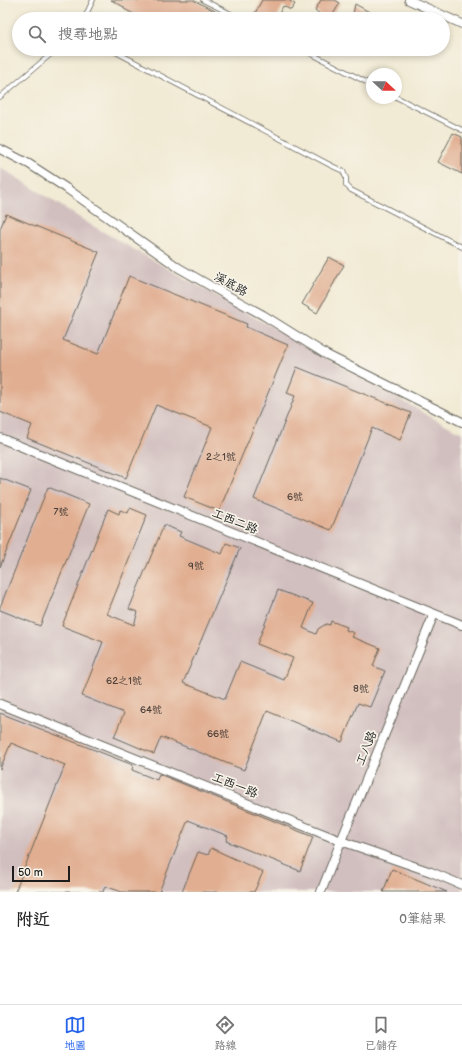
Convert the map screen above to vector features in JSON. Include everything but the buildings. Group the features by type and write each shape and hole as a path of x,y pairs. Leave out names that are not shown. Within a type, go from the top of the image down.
{"street":[{"path":"409,0 436,12"},
{"path":"450,19 462,24"},
{"name":"溪底路","path":"0,150 29,164 48,176 179,268 263,315 327,355 462,422"},
{"name":"工西二路","path":"0,438 462,625"},
{"name":"工八路","path":"321,892 434,614"},
{"name":"工西一路","path":"0,704 341,841 431,872 462,885"}],"lane":[{"path":"87,12 93,0"},
{"path":"203,0 227,12"},
{"path":"0,97 49,56"},
{"path":"123,56 343,171 346,178 346,185 351,190 462,247"},
{"path":"316,56 366,81"},
{"path":"402,100 462,130"}],"shaded area":[{"path":"0,167 91,225 431,417 462,433 462,892 0,892"}]}
